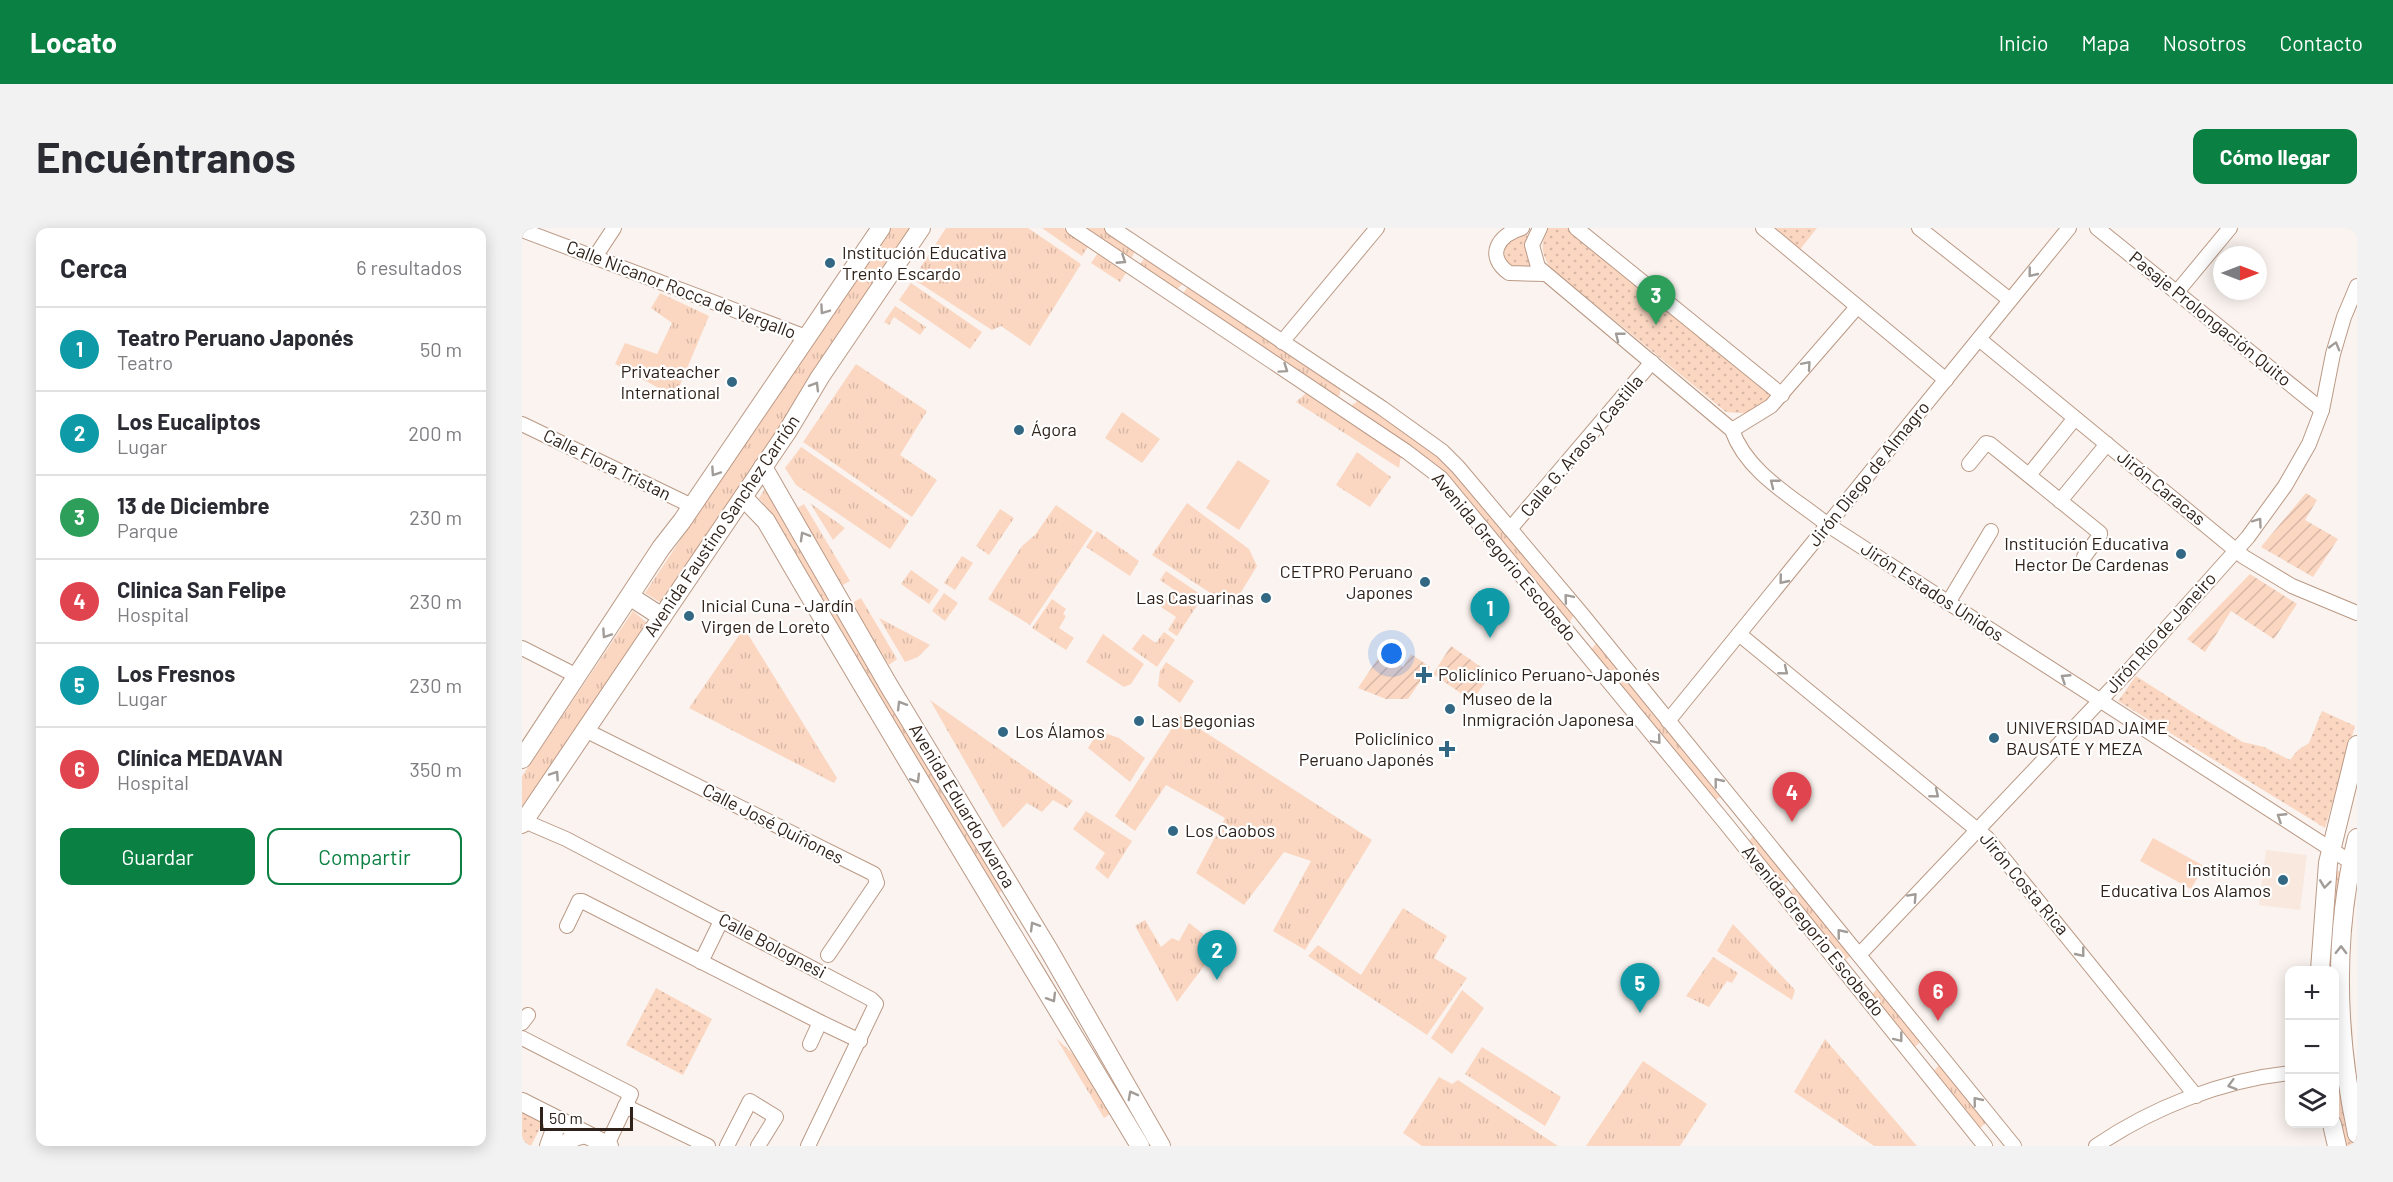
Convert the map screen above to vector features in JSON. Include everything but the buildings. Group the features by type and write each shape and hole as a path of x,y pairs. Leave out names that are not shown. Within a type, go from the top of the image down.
{"main road":[{"name":"Avenida Faustino Sanchez Carrión","path":"522,759 631,597 661,548 881,228"},
{"name":"Avenida Faustino Sanchez Carrión","path":"523,822 764,467 820,377 921,228"},
{"name":"Avenida Eduardo Avaroa","path":"764,467 873,657 1056,962 1161,1146"},
{"name":"Avenida Eduardo Avaroa","path":"743,497 766,521 852,669 1140,1146"},
{"path":"631,597 662,617"},
{"path":"852,669 873,657"},
{"path":"2320,966 2325,885 2331,849 2357,745"},
{"path":"944,821 963,809"},
{"path":"2357,838 2341,941 2340,999 2346,1071 2357,1134"},
{"path":"522,1102 608,1145"},
{"path":"549,1146 554,1132 551,1117"},
{"path":"2333,1128 2337,1146"},
{"path":"564,1146 574,1137 585,1134"}],"street":[{"path":"595,257 614,228"},
{"name":"Avenida Gregorio Escobedo","path":"1073,228 1407,452 1441,478 1727,825 1985,1146"},
{"path":"1282,342 1377,228"},
{"path":"1522,228 1509,233 1498,243 1496,250 1499,263 1509,273 1544,274"},
{"name":"Jirón Estados Unidos","path":"1540,228 1532,245 1538,267 1544,274 1732,430 1738,445 1754,466 1828,525 2354,864"},
{"path":"1576,228 1782,395"},
{"path":"1763,228 1946,380"},
{"path":"1919,228 2010,300"},
{"name":"Jirón Diego de Almagro","path":"1668,721 2069,228"},
{"name":"Pasaje Prolongación Quito","path":"2097,228 2322,410"},
{"path":"2177,292 2230,228"},
{"name":"Calle Nicanor Rocca de Vergallo","path":"522,230 806,337"},
{"name":"Avenida Gregorio Escobedo","path":"1121,230 1199,287 1345,383 1450,458 1584,617 2014,1146"},
{"path":"1175,295 1185,285 1199,287"},
{"name":"Jirón Río de Janeiro","path":"1859,955 1977,828 2100,701 2236,550 2297,468 2310,444 2322,410 2333,354 2357,286"},
{"path":"1732,430 1763,413 1782,395 1857,307"},
{"name":"Jirón Caracas","path":"1979,339 2244,557 2292,586 2357,613"},
{"name":"Calle G. Araos y Castilla","path":"1510,529 1652,362"},
{"path":"1332,402 1344,397 1345,383"},
{"path":"1350,414 1347,404 1349,399 1354,396 1364,396"},
{"path":"2029,475 2075,418"},
{"name":"Calle Flora Tristan","path":"522,424 692,506"},
{"path":"1969,464 1988,443 2029,475 2100,533 2084,557"},
{"path":"2060,501 2107,444"},
{"path":"1947,603 1991,531"},
{"path":"1570,635 1584,617"},
{"name":"Jirón Costa Rica","path":"1739,634 1977,828 2196,1096"},
{"path":"522,648 577,676"},
{"name":"Calle José Quiñones","path":"585,730 874,874 877,883 828,955"},
{"path":"1727,825 1743,813"},
{"name":"Calle Bolognesi","path":"523,822 566,840 722,920 871,999 876,1004 808,1146"},
{"path":"567,926 579,901 582,901 860,1041"},
{"path":"701,962 722,920"},
{"path":"810,1044 820,1022"},
{"path":"522,1038 632,1094 608,1145"},
{"path":"1921,1066 1933,1063 1937,1051"},
{"path":"1932,1081 1935,1069 1943,1066 1951,1068"},
{"path":"2096,1146 2132,1124 2196,1096 2237,1083 2285,1073"},
{"path":"727,1146 750,1101 776,1116 758,1146"},
{"path":"625,1106 708,1146"}],"shaded area":[{"name":"Institución Educativa Los Alamos","path":"2266,850 2307,855 2300,910 2259,905"}],"green space":[{"path":"888,228 912,228 663,604 645,593"},
{"path":"946,228 1028,228 1081,264 1030,346 1001,326 992,330 913,279"},
{"path":"1042,228 1063,228 1089,245 1082,256"},
{"path":"1082,228 1104,228 1136,250 1130,260"},
{"path":"1548,228 1574,228 1777,393 1754,414 1726,412 1551,268 1545,259 1543,249"},
{"path":"1769,228 1817,228 1798,252"},
{"path":"1527,232 1531,270 1514,269 1505,258 1505,247 1509,238"},
{"path":"1098,253 1126,273 1120,282 1091,263"},
{"path":"1145,257 1184,283 1176,290 1138,268"},
{"path":"911,283 982,332 970,349 899,300"},
{"path":"1188,286 1340,388 1340,395 1334,397 1182,295"},
{"path":"660,293 709,316 675,397 615,364 625,343 657,354 672,323 651,308"},
{"path":"895,306 926,327 920,335 894,317 889,325 884,322"},
{"path":"856,364 927,411 900,455 937,480 912,517 803,442"},
{"path":"1306,393 1401,455 1399,468 1296,402"},
{"path":"1358,401 1448,463 1574,614 1570,622 1455,485 1354,410 1352,405"},
{"path":"1122,412 1160,439 1142,463 1105,438"},
{"path":"801,447 909,521 890,549 796,485 785,468"},
{"path":"1357,452 1391,477 1370,507 1336,485"},
{"path":"1238,460 1270,481 1239,530 1206,508"},
{"path":"768,484 1002,891 996,895 774,517 759,498"},
{"path":"2306,493 2317,500 2305,520 2338,539 2313,577 2261,547"},
{"path":"810,503 845,528 833,540"},
{"path":"1187,503 1249,549 1257,566 1232,607 1152,555"},
{"path":"804,504 850,581 839,587 794,510"},
{"path":"1056,505 1093,531 1030,625 988,599 1022,546 1035,535"},
{"path":"1000,509 1014,518 989,555 976,546"},
{"path":"1097,531 1139,561 1130,576 1086,547"},
{"path":"962,556 973,563 955,590 944,583"},
{"path":"911,570 939,590 929,604 901,584"},
{"path":"1166,571 1203,596 1177,636 1168,630 1176,617 1161,607 1173,589 1160,580"},
{"path":"2250,574 2297,604 2274,639 2231,611 2205,652 2187,639"},
{"path":"944,593 958,603 945,621 932,611"},
{"path":"861,598 897,659 889,665 850,604"},
{"path":"1052,599 1066,609 1063,614 1066,616 1059,628 1074,638 1066,650 1032,628"},
{"path":"633,611 647,623 522,813 522,776"},
{"path":"879,618 930,645 918,657 905,662"},
{"path":"744,628 837,778 834,783 689,708"},
{"path":"1164,632 1175,640 1157,667 1132,649 1143,634 1156,643"},
{"path":"1103,634 1144,664 1131,684 1124,687 1086,662"},
{"path":"1597,642 1724,795 1713,801 1591,650"},
{"path":"1451,646 1491,674 1472,701 1433,674"},
{"path":"1381,654 1403,667 1411,654 1430,667 1408,699 1386,699 1358,688"},
{"path":"1166,662 1194,681 1180,703 1158,686 1160,671"},
{"path":"2136,676 2243,742 2264,747 2290,760 2298,750 2309,743 2322,711 2355,726 2325,828 2118,701"},
{"path":"930,700 1073,801 1067,808 1053,800 1042,812 1027,803 1003,828"},
{"path":"1180,716 1372,840 1305,950 1273,931 1311,861 1284,852 1244,905 1196,873 1225,818 1166,785 1135,831 1115,816"},
{"path":"1099,731 1119,738 1145,758 1130,782 1088,748"},
{"path":"1086,811 1132,841 1108,879 1095,868 1105,853 1073,829"},
{"path":"1757,834 1793,877 1784,885 1748,841"},
{"path":"2153,838 2204,866 2191,889 2140,861"},
{"path":"2336,870 2349,876 2342,954 2357,1146 2345,1146 2339,1115 2339,966 2327,966"},
{"path":"1797,884 1852,955 1844,961 1789,892"},
{"path":"1403,908 1447,936 1434,958 1467,978 1427,1035 1308,956 1318,945 1361,975"},
{"path":"1145,920 1161,947 1172,938 1179,941 1189,923 1219,946 1177,1002 1135,926"},
{"path":"1733,924 1795,990 1792,1000 1717,951"},
{"path":"1713,957 1738,973 1732,983 1727,981 1709,1007 1686,996"},
{"path":"656,988 712,1019 683,1075 626,1045"},
{"path":"1878,988 1922,1041 1912,1049 1870,996"},
{"path":"1462,990 1484,1008 1452,1054 1431,1038"},
{"path":"1056,1038 1075,1056 1110,1114 1104,1118"},
{"path":"1825,1039 1917,1146 1874,1146 1794,1092"},
{"path":"1482,1047 1561,1097 1545,1126 1465,1074"},
{"path":"1643,1061 1707,1104 1680,1146 1586,1146"},
{"path":"1939,1065 1987,1122 1979,1129 1933,1072"},
{"path":"1439,1077 1452,1084 1458,1080 1558,1146 1422,1146 1403,1133"},
{"path":"522,1109 544,1120 531,1146 522,1146"}],"place":[{"name":"Institución Educativa Trento Escardo","path":"830,263"},
{"name":"13 de Diciembre","path":"1656,325"},
{"name":"Privateacher International","path":"732,382"},
{"name":"Ágora","path":"1019,430"},
{"name":"Institución Educativa Hector De Cardenas","path":"2181,554"},
{"name":"CETPRO Peruano Japones","path":"1425,582"},
{"name":"Las Casuarinas","path":"1266,598"},
{"name":"Inicial Cuna - Jardín Virgen de Loreto","path":"689,616"},
{"name":"Teatro Peruano Japonés","path":"1490,638"},
{"name":"Policlínico Peruano-Japonés","path":"1424,675"},
{"name":"Museo de la Inmigración Japonesa","path":"1450,709"},
{"name":"Las Begonias","path":"1139,721"},
{"name":"Los Álamos","path":"1003,732"},
{"name":"UNIVERSIDAD JAIME BAUSATE Y MEZA","path":"1994,738"},
{"name":"Policlínico Peruano Japonés","path":"1447,749"},
{"name":"Clinica San Felipe","path":"1792,822"},
{"name":"Los Caobos","path":"1173,831"},
{"name":"Institución Educativa Los Alamos","path":"2283,880"},
{"name":"Los Eucaliptos","path":"1217,980"},
{"name":"Los Fresnos","path":"1640,1013"},
{"name":"Clínica MEDAVAN","path":"1938,1021"}]}
